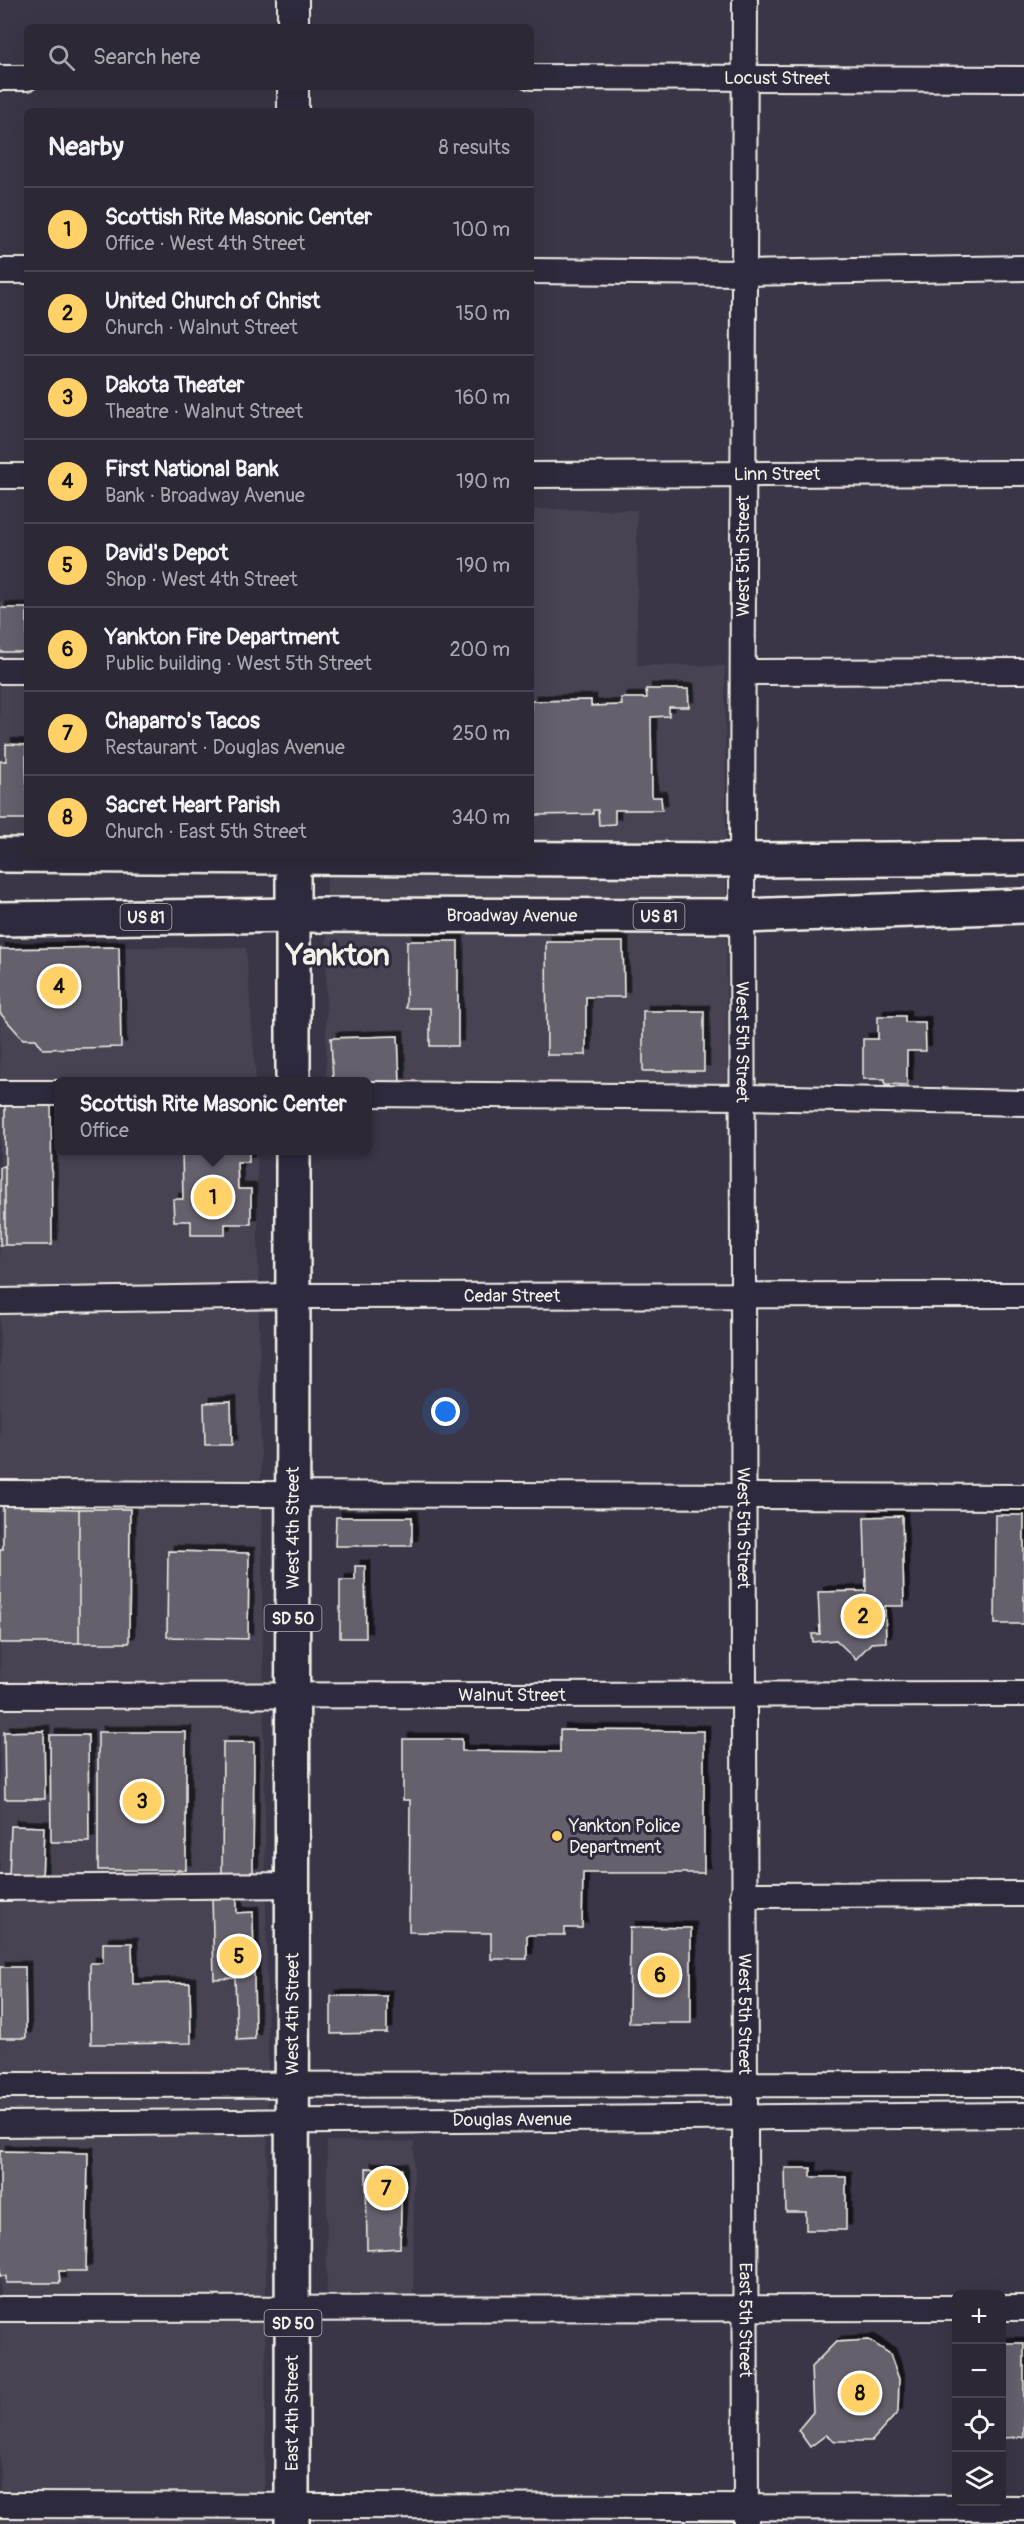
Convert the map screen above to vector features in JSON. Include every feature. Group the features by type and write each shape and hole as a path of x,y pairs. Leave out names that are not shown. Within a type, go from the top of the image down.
{"highway":[{"path":"0,855 24,855"},
{"path":"293,858 293,1077"},
{"path":"534,858 742,860 1024,858"},
{"name":"Broadway Avenue","path":"0,920 293,915 742,916 1024,906"},
{"name":"West 4th Street","path":"293,1155 294,2085"},
{"name":"SD 50","path":"294,2085 294,2121"},
{"name":"East 4th Street","path":"292,2515 294,2121"}],"main road":[{"path":"293,0 293,24"},
{"path":"293,90 293,108"}],"street":[{"name":"West 5th Street","path":"744,2117 742,860 745,0"},
{"name":"Locust Street","path":"534,77 1024,79"},
{"path":"0,78 24,78"},
{"path":"534,271 744,273 1024,268"},
{"path":"0,271 24,271"},
{"name":"Linn Street","path":"534,475 1024,473"},
{"path":"0,476 24,476"},
{"path":"0,671 24,671"},
{"path":"743,672 1024,671"},
{"path":"0,1093 54,1093"},
{"path":"372,1094 742,1096 1024,1103"},
{"name":"Cedar Street","path":"0,1301 293,1296 1024,1295"},
{"path":"0,1493 1024,1497"},
{"name":"Walnut Street","path":"0,1696 1024,1694"},
{"path":"0,1888 293,1885"},
{"path":"743,1895 1024,1894"},
{"name":"Douglas Avenue","path":"0,2085 1024,2084"},
{"name":"Douglas Avenue","path":"0,2124 1024,2115"},
{"name":"East 5th Street","path":"744,2117 746,2516"},
{"path":"0,2309 952,2308"},
{"path":"1006,2308 1024,2308"},
{"path":"0,2505 292,2515 746,2516 1024,2508"}],"shaded area":[{"path":"534,509 637,510 637,665 725,666 727,1100 372,1084 372,1077 326,1077 327,858 534,858"},
{"path":"24,601 24,843 0,843 0,602"},
{"path":"0,946 246,948 256,1077 54,1077 54,1155 257,1155 268,2066 264,2524 0,2524"},
{"path":"327,2141 414,2142 413,2297 327,2297"}],"building":[{"path":"0,608 24,608 24,652 0,652"},
{"path":"646,689 688,689 689,707 669,707 669,716 651,717 652,797 661,797 662,810 615,810 615,824 599,825 598,810 593,810 593,814 535,815 534,701 591,700 591,706 622,705 621,698 647,698"},
{"path":"6,744 24,745 24,819 0,819 0,761 6,761"},
{"path":"407,941 458,941 458,1046 430,1046 430,1008 406,1008"},
{"path":"546,942 623,942 624,997 586,997 586,1055 547,1055"},
{"path":"119,947 121,1047 43,1049 36,1039 23,1039 0,1013 0,949"},
{"path":"643,1011 704,1011 704,1071 643,1071"},
{"path":"878,1016 905,1016 905,1022 925,1022 926,1051 907,1051 907,1085 885,1084 885,1079 863,1079 863,1039 878,1039"},
{"path":"398,1036 400,1083 372,1083 372,1077 333,1077 331,1038"},
{"path":"5,1096 51,1096 52,1245 5,1245"},
{"path":"182,1155 249,1155 249,1162 237,1162 238,1189 251,1189 251,1224 225,1224 225,1235 191,1235 191,1221 174,1221 173,1199 183,1199"},
{"path":"5,1166 5,1245 0,1245 0,1167"},
{"path":"231,1402 232,1445 205,1445 204,1403"},
{"path":"3,1502 31,1502 31,1508 79,1509 79,1643 0,1643 0,1549 3,1549"},
{"path":"79,1509 130,1509 129,1643 79,1643"},
{"path":"996,1515 1024,1515 1024,1624 995,1624"},
{"path":"902,1516 904,1606 885,1606 886,1642 871,1643 856,1659 836,1640 813,1642 812,1634 820,1634 818,1592 866,1591 864,1517"},
{"path":"336,1517 412,1517 412,1546 335,1546"},
{"path":"168,1551 249,1553 248,1639 167,1637"},
{"path":"355,1566 365,1566 366,1638 340,1638 340,1580 355,1580"},
{"name":"Yankton Police Department","path":"560,1730 704,1731 704,1873 583,1873 582,1928 565,1928 565,1935 527,1935 527,1959 491,1959 491,1933 409,1932 410,1800 403,1800 403,1739 462,1739 462,1751 560,1752"},
{"path":"44,1731 45,1799 5,1799 4,1732"},
{"path":"98,1732 186,1732 186,1870 98,1870"},
{"path":"50,1735 88,1735 89,1842 51,1842"},
{"path":"223,1742 254,1742 253,1873 222,1873"},
{"path":"11,1826 44,1827 42,1878 9,1877"},
{"path":"212,1895 237,1895 237,1913 253,1912 255,2039 237,2040 235,1978 214,1979"},
{"path":"630,1927 691,1928 691,2023 629,2023"},
{"path":"103,1943 132,1943 133,1984 190,1983 191,2043 91,2044 90,1963 103,1963"},
{"path":"0,1967 25,1967 26,2038 0,2038"},
{"path":"331,1996 387,1996 387,2033 331,2034"},
{"path":"0,2151 88,2153 86,2271 59,2271 60,2283 6,2283 6,2276 0,2276"},
{"path":"366,2168 402,2169 400,2248 367,2250"},
{"path":"785,2168 811,2168 811,2177 846,2177 846,2230 806,2230 806,2212 786,2212"},
{"path":"869,2340 890,2354 899,2379 898,2412 872,2441 835,2441 826,2435 810,2447 798,2430 813,2412 811,2367 836,2342"},
{"path":"1006,2343 1024,2343 1024,2437 1006,2438"}],"place":[{"name":"First National Bank","path":"59,986"},
{"name":"Scottish Rite Masonic Center","path":"213,1197"},
{"name":"United Church of Christ","path":"863,1616"},
{"name":"Dakota Theater","path":"142,1801"},
{"name":"Yankton Police Department","path":"557,1836"},
{"name":"David's Depot","path":"239,1956"},
{"name":"Yankton Fire Department","path":"660,1975"},
{"name":"Chaparro's Tacos","path":"386,2188"},
{"name":"Sacret Heart Parish","path":"860,2393"}],"district":[{"name":"Yankton","path":"338,955"}]}
